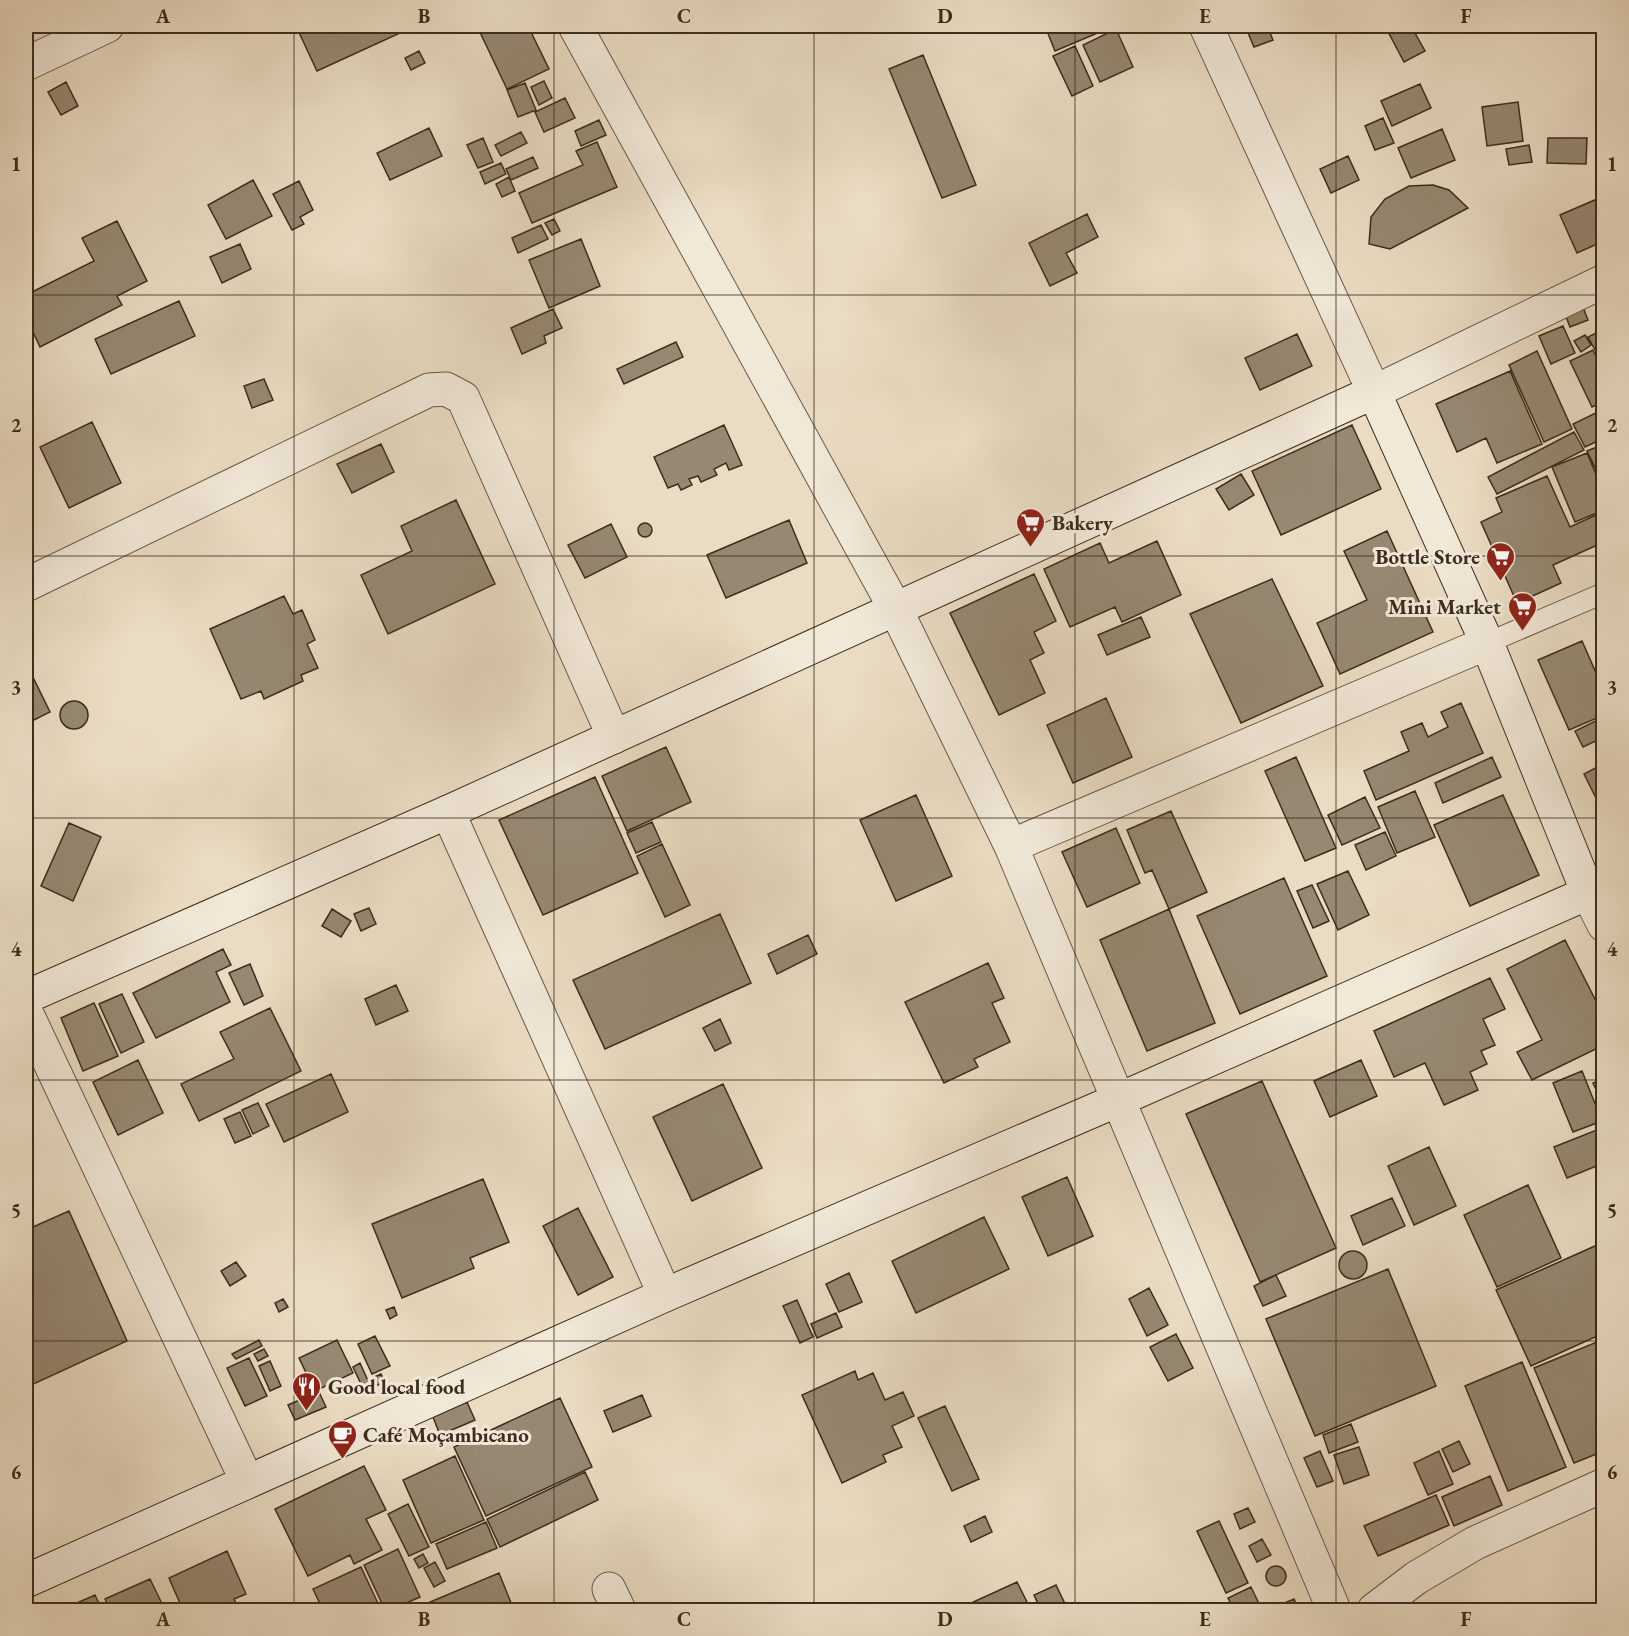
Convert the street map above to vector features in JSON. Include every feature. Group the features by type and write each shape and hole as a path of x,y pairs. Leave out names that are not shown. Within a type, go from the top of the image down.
{"street":[{"path":"26,64 107,26"},
{"path":"575,26 895,608 1011,846 1334,1611"},
{"path":"1206,26 1487,643 1588,893 1604,925"},
{"path":"26,996 448,812 1374,392 1604,280"},
{"path":"26,585 429,390 446,389 463,398 614,736"},
{"path":"1011,846 1487,643"},
{"path":"448,812 665,1295"},
{"path":"26,1581 665,1295 1118,1100 1588,893"},
{"path":"26,1012 247,1481"},
{"path":"1374,1611 1416,1578 1475,1543 1604,1485"}],"lane":[{"path":"1487,643 1604,593"}],"building":[{"path":"296,26 413,26 413,27 317,71"},
{"path":"477,26 528,26 549,69 507,89"},
{"path":"1045,26 1114,26 1055,51"},
{"path":"1267,26 1273,40 1254,47 1246,28"},
{"path":"1385,26 1411,26 1425,51 1404,62"},
{"path":"1116,29 1133,67 1100,82 1083,45"},
{"path":"1075,46 1093,86 1072,96 1053,56"},
{"path":"419,51 425,63 411,70 405,58"},
{"path":"923,55 976,185 942,198 889,69"},
{"path":"544,81 552,98 539,105 531,87"},
{"path":"66,82 78,106 61,115 48,92"},
{"path":"525,83 536,110 518,117 507,90"},
{"path":"1420,84 1431,108 1392,126 1381,101"},
{"path":"565,98 575,118 544,132 535,112"},
{"path":"1518,102 1523,141 1487,146 1482,107"},
{"path":"1383,118 1394,143 1375,150 1365,126"},
{"path":"599,120 606,135 581,146 575,131"},
{"path":"429,128 442,156 390,180 377,153"},
{"path":"1442,129 1455,160 1411,178 1398,148"},
{"path":"521,132 527,143 501,156 495,145"},
{"path":"483,138 493,162 478,168 467,145"},
{"path":"1548,138 1587,138 1586,164 1547,163"},
{"path":"597,142 617,187 532,223 519,193 583,165 576,151"},
{"path":"1529,145 1532,162 1509,165 1506,149"},
{"path":"1348,156 1359,180 1331,193 1320,169"},
{"path":"533,157 538,168 511,180 506,169"},
{"path":"501,163 506,174 485,184 480,172"},
{"path":"509,177 515,191 502,197 496,184"},
{"path":"253,180 272,216 226,239 208,205"},
{"path":"299,181 313,210 300,217 304,224 292,230 273,194"},
{"path":"1433,185 1449,190 1468,208 1390,249 1369,244 1371,217 1385,199 1409,186"},
{"path":"1604,196 1604,241 1577,253 1560,215"},
{"path":"1087,214 1098,237 1066,253 1077,273 1050,286 1029,243"},
{"path":"554,219 560,231 552,235 545,223"},
{"path":"117,221 147,281 117,296 122,305 40,347 26,317 26,295 94,261 82,238"},
{"path":"541,225 548,239 518,253 512,238"},
{"path":"581,239 600,286 549,308 529,260"},
{"path":"240,244 251,269 222,283 210,257"},
{"path":"179,301 195,336 111,374 95,339"},
{"path":"1581,302 1588,320 1570,327 1563,309"},
{"path":"553,309 562,328 544,336 546,343 522,354 511,328"},
{"path":"1563,326 1575,353 1551,364 1539,336"},
{"path":"1602,330 1604,334 1604,366 1588,337"},
{"path":"1297,334 1312,366 1260,390 1245,358"},
{"path":"1585,335 1591,345 1581,352 1574,341"},
{"path":"676,342 683,357 624,384 617,369"},
{"path":"1593,350 1604,373 1604,401 1592,407 1570,361"},
{"path":"1537,351 1572,429 1544,442 1509,365"},
{"path":"1510,371 1542,444 1497,463 1486,438 1457,452 1436,404"},
{"path":"264,379 273,400 252,408 244,386"},
{"path":"1604,409 1604,438 1585,447 1573,424"},
{"path":"92,422 121,483 69,508 40,447"},
{"path":"724,425 742,465 729,470 726,463 714,469 717,475 701,482 698,476 689,479 692,485 681,490 678,484 668,488 654,457"},
{"path":"1352,425 1381,489 1281,535 1252,471"},
{"path":"1574,432 1584,450 1497,494 1488,477"},
{"path":"381,444 394,472 352,493 337,464"},
{"path":"1604,444 1604,486 1587,451"},
{"path":"1587,453 1604,493 1604,510 1575,522 1552,467"},
{"path":"1241,474 1254,495 1229,510 1216,489"},
{"path":"1547,476 1570,527 1596,515 1604,533 1604,542 1553,565 1561,583 1517,603 1481,522 1502,512 1496,498"},
{"path":"456,500 495,584 388,634 361,575 412,551 401,526"},
{"path":"789,520 807,563 726,598 707,555"},
{"path":"642,523 648,523 652,530 648,537 642,537 638,533 638,527"},
{"path":"611,524 627,557 585,578 568,545"},
{"path":"1387,531 1433,632 1340,674 1317,623 1367,600 1344,551"},
{"path":"1157,541 1181,595 1122,622 1115,607 1070,627 1044,569 1100,543 1109,563"},
{"path":"1034,574 1056,621 1034,632 1044,653 1030,660 1045,693 999,715 950,613"},
{"path":"1272,579 1323,686 1241,723 1190,614"},
{"path":"284,596 293,614 302,610 315,640 307,644 318,668 301,675 303,681 264,699 261,691 241,699 210,629"},
{"path":"1141,617 1150,637 1107,655 1098,635"},
{"path":"1582,641 1604,691 1604,715 1569,730 1538,660"},
{"path":"26,663 50,712 26,724"},
{"path":"1604,663 1604,684 1596,667"},
{"path":"1106,698 1132,757 1073,783 1047,725"},
{"path":"74,701 84,705 88,715 84,725 74,729 64,725 60,715 64,705"},
{"path":"1461,703 1483,753 1376,800 1364,771 1409,751 1401,732 1422,723 1428,737 1448,727 1441,712"},
{"path":"1604,717 1604,737 1583,747 1575,731"},
{"path":"666,747 691,802 627,831 602,776"},
{"path":"1296,757 1336,848 1305,861 1265,771"},
{"path":"1492,757 1501,777 1443,803 1435,783"},
{"path":"1601,765 1604,770 1604,799 1598,802 1584,774"},
{"path":"595,777 638,873 543,915 499,820"},
{"path":"1415,791 1435,837 1397,853 1378,807"},
{"path":"916,795 952,876 896,901 860,820"},
{"path":"1503,795 1539,875 1470,906 1434,825"},
{"path":"1365,797 1380,828 1342,845 1328,815"},
{"path":"1171,811 1207,892 1169,909 1152,870 1145,873 1127,830"},
{"path":"652,822 661,842 636,853 627,833"},
{"path":"69,823 101,837 73,901 41,886"},
{"path":"1116,828 1140,883 1087,907 1062,852"},
{"path":"1385,832 1396,856 1366,870 1355,845"},
{"path":"662,844 690,905 665,917 637,856"},
{"path":"1348,871 1369,915 1338,930 1317,884"},
{"path":"1284,878 1327,976 1240,1014 1197,916"},
{"path":"1312,885 1329,921 1313,928 1297,891"},
{"path":"369,908 376,924 361,931 354,914"},
{"path":"332,909 351,921 341,937 322,926"},
{"path":"1169,909 1215,1023 1147,1051 1100,940"},
{"path":"720,914 751,983 605,1049 573,980"},
{"path":"808,935 817,954 777,974 768,954"},
{"path":"1565,940 1604,1017 1604,1045 1532,1080 1517,1052 1542,1040 1507,969"},
{"path":"223,949 231,965 216,972 230,1002 156,1038 133,993"},
{"path":"988,963 1004,998 992,1003 1010,1042 974,1059 978,1067 944,1083 905,1002"},
{"path":"250,964 263,996 244,1005 229,973"},
{"path":"1490,978 1505,1009 1483,1019 1495,1045 1481,1051 1487,1064 1470,1072 1478,1090 1444,1105 1425,1063 1394,1077 1374,1031"},
{"path":"396,985 408,1011 376,1025 365,999"},
{"path":"122,994 144,1042 121,1053 99,1004"},
{"path":"94,1003 118,1056 83,1071 61,1018"},
{"path":"270,1008 301,1071 199,1121 181,1084 234,1059 220,1032"},
{"path":"720,1019 731,1043 715,1051 703,1028"},
{"path":"138,1060 163,1113 118,1135 93,1082"},
{"path":"1361,1060 1377,1096 1330,1117 1314,1081"},
{"path":"1582,1071 1602,1121 1573,1132 1553,1083"},
{"path":"331,1074 348,1112 284,1142 266,1104"},
{"path":"1604,1078 1604,1106 1593,1083"},
{"path":"1262,1081 1336,1248 1260,1282 1186,1114"},
{"path":"723,1084 762,1168 692,1201 653,1117"},
{"path":"258,1103 269,1126 253,1134 242,1110"},
{"path":"240,1112 251,1136 235,1143 224,1119"},
{"path":"1604,1127 1604,1163 1567,1178 1554,1147"},
{"path":"1429,1147 1456,1206 1414,1225 1388,1166"},
{"path":"1600,1170 1604,1171 1604,1184 1597,1182"},
{"path":"1067,1177 1093,1236 1048,1256 1022,1197"},
{"path":"483,1179 509,1242 470,1258 474,1268 402,1298 372,1224"},
{"path":"1528,1185 1561,1258 1497,1287 1464,1215"},
{"path":"1392,1198 1405,1226 1363,1245 1351,1216"},
{"path":"578,1208 613,1277 578,1295 543,1226"},
{"path":"69,1211 127,1341 27,1387 26,1230"},
{"path":"984,1217 1009,1269 916,1313 892,1261"},
{"path":"1604,1242 1604,1333 1531,1366 1496,1290"},
{"path":"1353,1251 1363,1255 1367,1265 1363,1275 1353,1279 1343,1275 1339,1265 1343,1255"},
{"path":"236,1262 246,1276 230,1286 221,1271"},
{"path":"1388,1269 1436,1386 1315,1436 1266,1319"},
{"path":"849,1273 862,1302 839,1312 826,1284"},
{"path":"1276,1275 1286,1296 1263,1306 1254,1286"},
{"path":"1149,1288 1168,1325 1147,1336 1129,1299"},
{"path":"283,1299 288,1307 279,1312 275,1303"},
{"path":"797,1300 813,1337 800,1343 783,1306"},
{"path":"394,1307 397,1315 390,1319 386,1310"},
{"path":"836,1313 842,1327 817,1338 811,1324"},
{"path":"1176,1334 1193,1368 1168,1381 1150,1347"},
{"path":"375,1336 390,1366 372,1374 358,1344"},
{"path":"1604,1339 1604,1451 1574,1463 1534,1368"},
{"path":"259,1340 262,1346 236,1359 232,1354"},
{"path":"337,1340 353,1373 315,1391 299,1358"},
{"path":"264,1349 268,1356 258,1361 254,1354"},
{"path":"249,1358 267,1396 245,1406 227,1368"},
{"path":"270,1361 281,1386 270,1391 259,1366"},
{"path":"1522,1362 1566,1467 1508,1491 1465,1386"},
{"path":"360,1363 369,1383 362,1386 353,1367"},
{"path":"855,1371 858,1380 873,1373 885,1400 903,1392 914,1416 892,1426 902,1447 883,1455 886,1462 842,1483 802,1395"},
{"path":"381,1374 385,1382 373,1387 370,1379"},
{"path":"319,1392 326,1407 295,1420 288,1405"},
{"path":"642,1395 651,1416 613,1432 604,1411"},
{"path":"560,1398 592,1467 486,1516 454,1447"},
{"path":"467,1402 475,1420 440,1435 433,1417"},
{"path":"945,1406 979,1479 952,1491 918,1418"},
{"path":"1351,1424 1358,1442 1329,1453 1323,1435"},
{"path":"1459,1441 1470,1464 1453,1472 1442,1449"},
{"path":"1359,1447 1369,1475 1344,1484 1334,1455"},
{"path":"1320,1451 1333,1481 1317,1487 1304,1458"},
{"path":"1439,1451 1453,1484 1428,1495 1414,1463"},
{"path":"455,1456 484,1520 431,1543 403,1480"},
{"path":"364,1466 386,1510 366,1519 382,1550 354,1564 350,1555 308,1576 275,1509"},
{"path":"585,1472 598,1500 500,1547 487,1519"},
{"path":"1490,1476 1502,1505 1454,1526 1442,1497"},
{"path":"1436,1495 1449,1525 1378,1556 1364,1526"},
{"path":"408,1504 429,1547 409,1556 388,1514"},
{"path":"1248,1508 1255,1522 1240,1529 1234,1514"},
{"path":"985,1516 992,1532 971,1542 964,1526"},
{"path":"1219,1521 1248,1583 1226,1593 1197,1531"},
{"path":"486,1522 497,1548 447,1569 436,1544"},
{"path":"1262,1539 1271,1555 1257,1562 1249,1546"},
{"path":"398,1549 420,1597 385,1610 364,1565"},
{"path":"227,1551 246,1594 234,1599 239,1610 183,1610 169,1578"},
{"path":"423,1554 428,1563 419,1568 414,1559"},
{"path":"435,1562 445,1581 434,1587 424,1568"},
{"path":"1276,1566 1283,1569 1286,1576 1283,1583 1276,1586 1269,1583 1266,1576 1269,1569"},
{"path":"361,1567 381,1610 323,1610 313,1589"},
{"path":"499,1573 514,1610 431,1610 428,1603"},
{"path":"150,1579 165,1610 110,1610 105,1599"},
{"path":"1017,1582 1031,1610 956,1610"},
{"path":"1056,1585 1068,1610 1041,1610 1034,1595"},
{"path":"1251,1587 1262,1610 1234,1610 1228,1598"},
{"path":"95,1595 102,1610 61,1610"},
{"path":"1294,1599 1299,1610 1274,1610 1273,1608"}],"place":[{"name":"Bakery","path":"1031,548"},
{"name":"Bottle Store","path":"1501,582"},
{"name":"Mini Market","path":"1522,632"},
{"name":"Good local food","path":"307,1412"},
{"name":"Café Moçambicano","path":"342,1460"}]}
